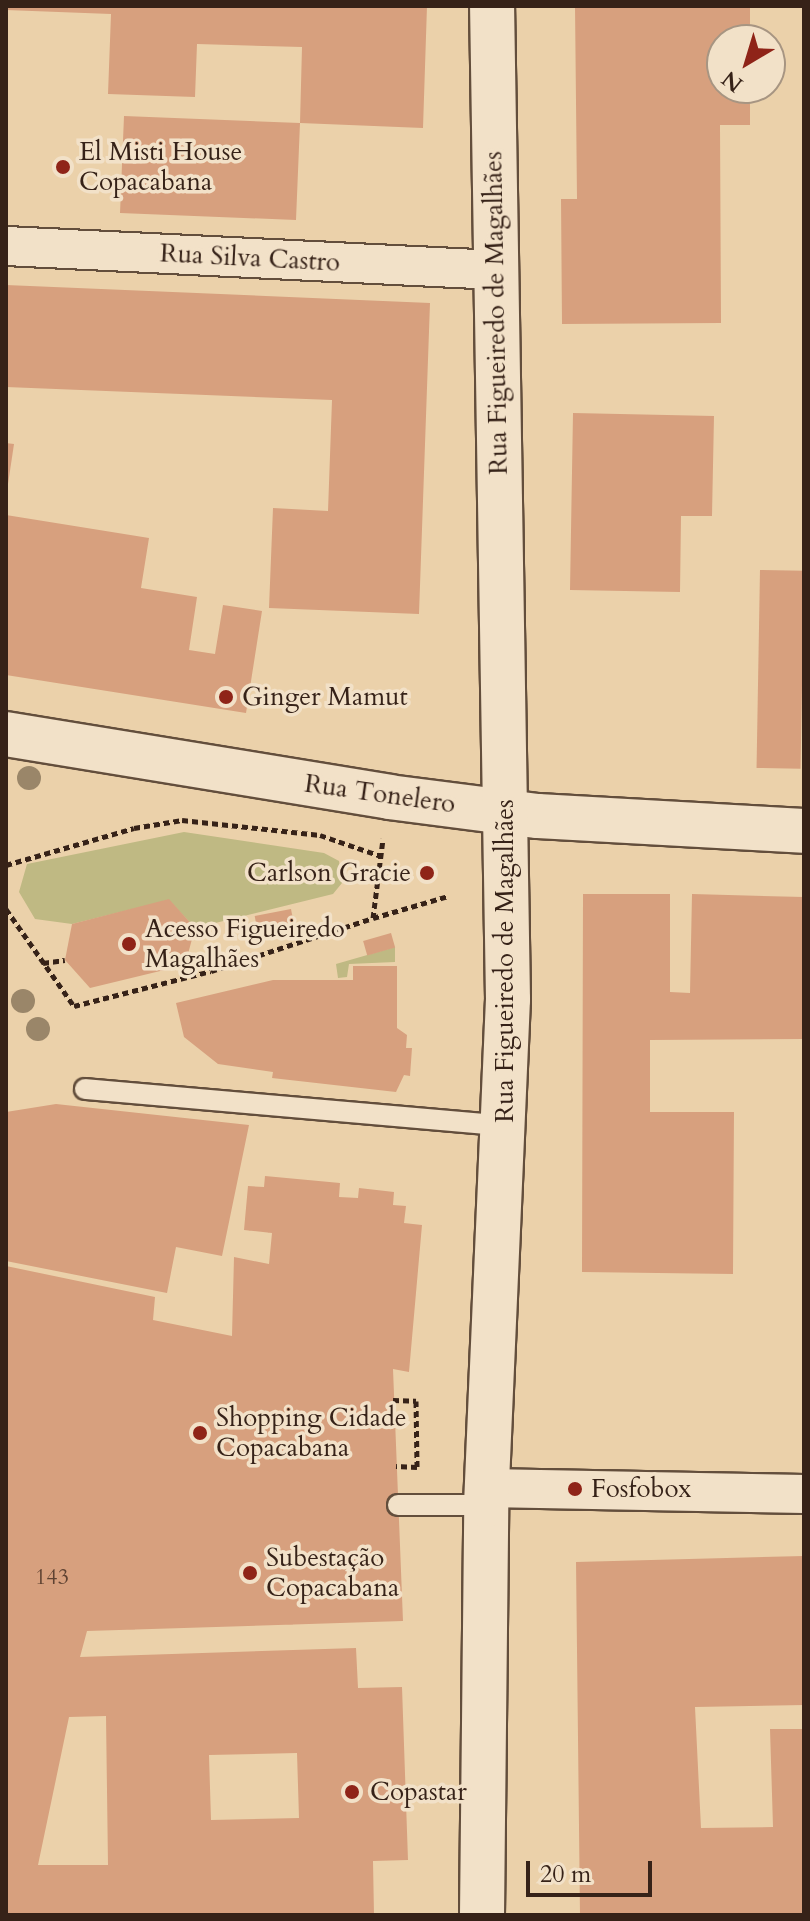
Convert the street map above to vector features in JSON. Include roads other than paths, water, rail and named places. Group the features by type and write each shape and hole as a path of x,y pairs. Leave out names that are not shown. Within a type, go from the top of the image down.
{"main road":[{"name":"Rua Figueiredo de Magalhães","path":"482,1915 486,1497 505,1126 506,812 492,6"},
{"name":"Rua Tonelero","path":"6,734 506,812 804,831"}],"street":[{"name":"Rua Silva Castro","path":"6,246 495,270"},
{"path":"486,1497 804,1494"}],"lane":[{"path":"85,1089 505,1126"},
{"path":"398,1505 486,1497"}],"place":[{"name":"El Misti House Copacabana","path":"63,167"},
{"name":"Ginger Mamut","path":"226,697"},
{"name":"Carlson Gracie","path":"427,873"},
{"name":"Acesso Figueiredo Magalhães","path":"129,944"},
{"name":"Shopping Cidade Copacabana","path":"200,1433"},
{"name":"Fosfobox","path":"575,1489"},
{"name":"Subestação Copacabana","path":"250,1573"},
{"name":"Copastar","path":"352,1792"}]}
